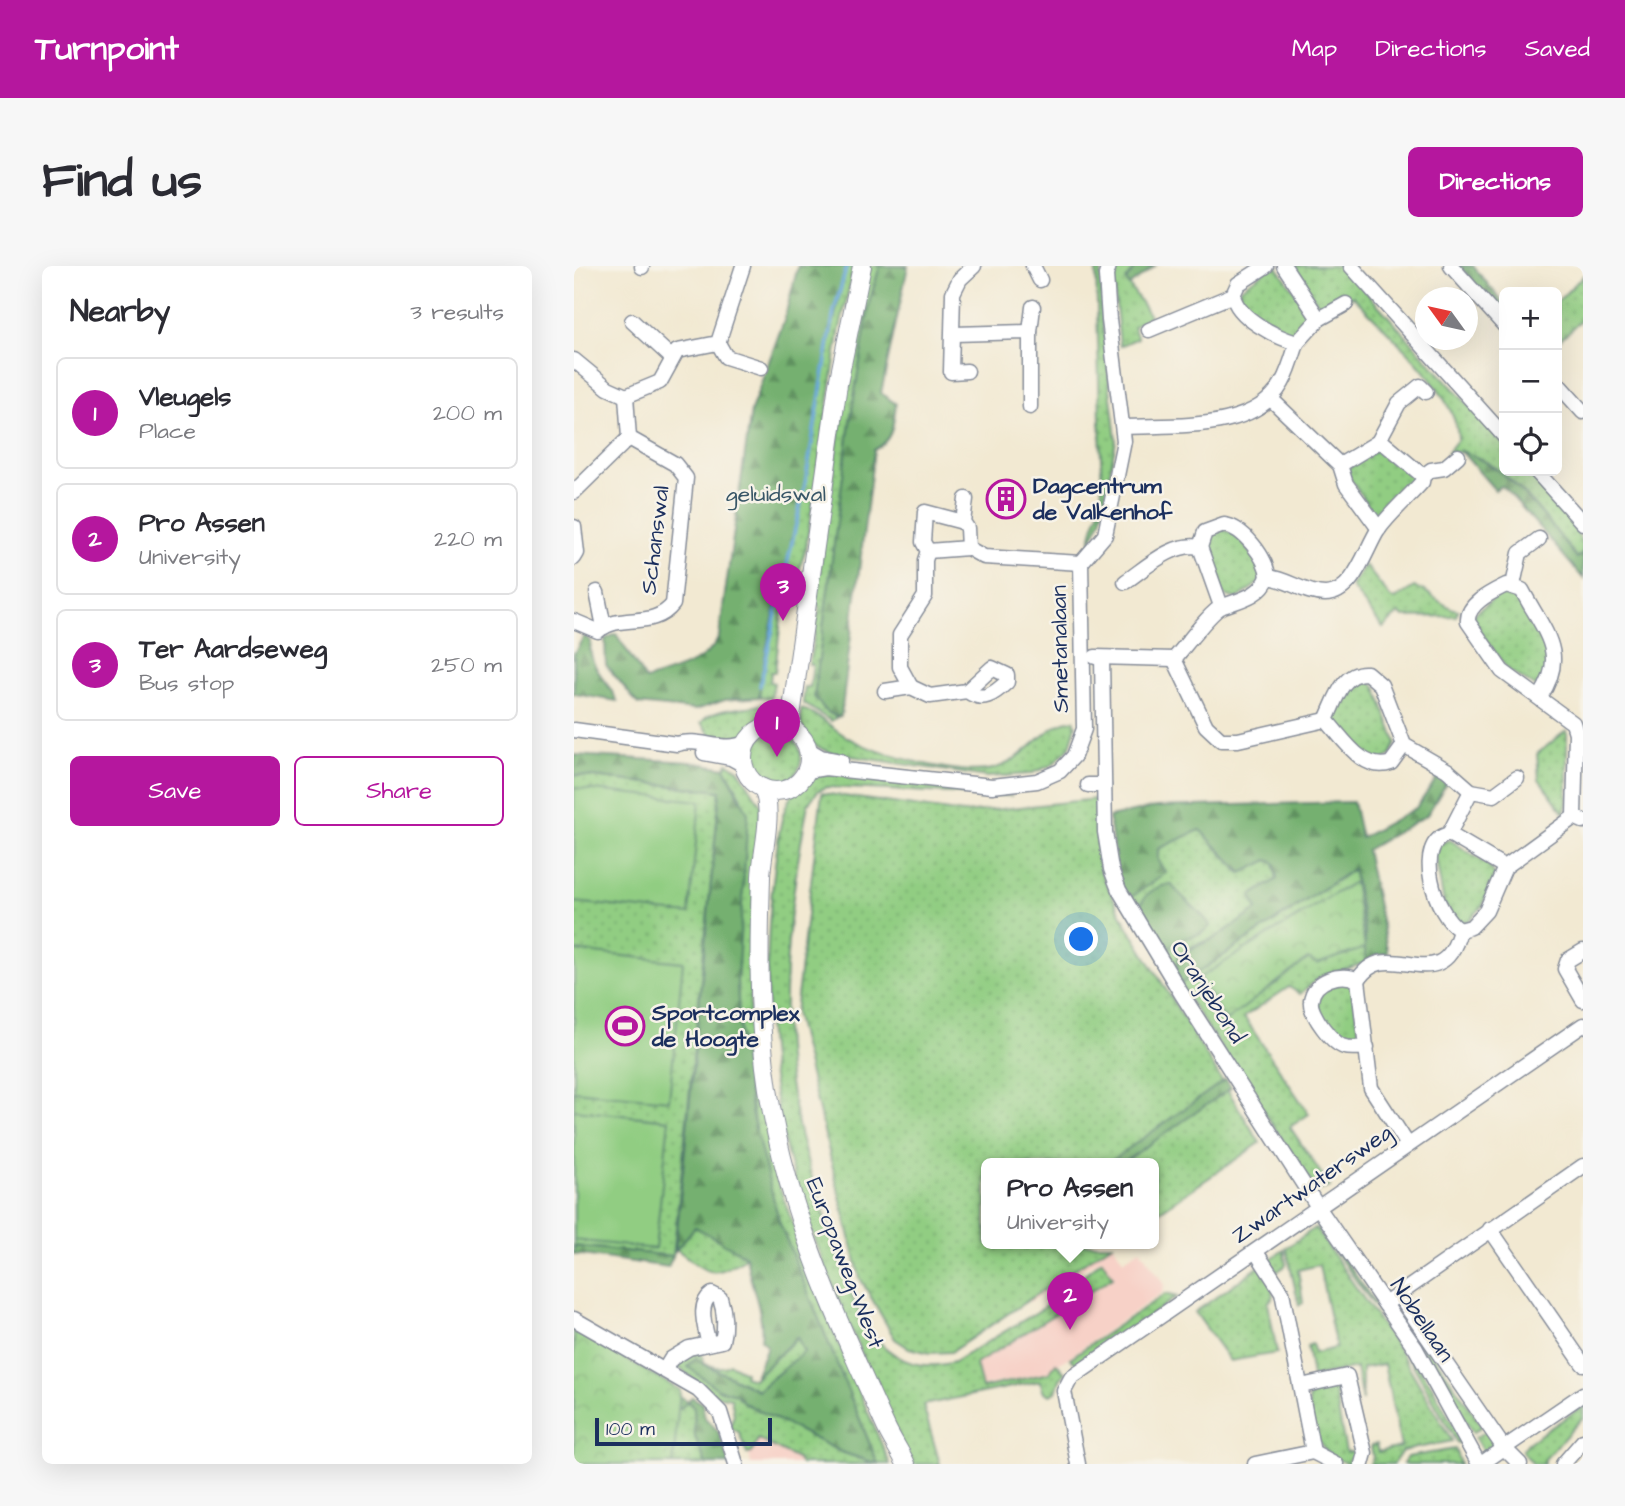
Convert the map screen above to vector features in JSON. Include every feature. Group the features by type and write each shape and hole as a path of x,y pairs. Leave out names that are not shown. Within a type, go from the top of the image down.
{"main road":[{"path":"793,729 771,725 760,729 747,742 744,765 751,779 763,788 785,790 794,786 807,771 809,750 793,729 791,716 809,570 845,336 862,266"},
{"path":"771,725 779,713 800,599 809,570"},
{"name":"Europaweg-West","path":"763,788 768,802 761,879 761,1026 772,1113 782,1164 814,1263 887,1430 906,1464"},
{"name":"Europaweg-West","path":"762,900 778,806 785,790"},
{"name":"Europaweg-West","path":"887,1430 896,1464"}],"street":[{"path":"743,266 718,343 726,357 761,368"},
{"path":"967,371 951,372 950,342 954,334 952,300 955,288 974,266"},
{"path":"1033,266 1040,279"},
{"name":"Smetanalaan","path":"809,750 821,757 883,772 992,786 1037,781 1060,771 1074,756 1083,736 1085,716 1081,563 1105,535 1124,441 1109,320 1106,275 1109,266"},
{"path":"1149,330 1233,295 1238,285 1266,266"},
{"path":"1284,266 1319,319"},
{"path":"1351,266 1499,430"},
{"path":"1451,266 1499,319"},
{"path":"1233,295 1242,311 1274,334 1297,343"},
{"path":"1124,427 1248,415 1271,399 1282,383 1297,343 1319,319 1346,304"},
{"path":"1030,407 1030,332 1033,307"},
{"path":"632,321 672,358"},
{"path":"954,334 1030,332"},
{"path":"574,360 608,388 626,396 660,382 677,351 718,343"},
{"path":"1340,465 1378,442 1407,394 1420,386 1426,392"},
{"path":"1562,389 1583,412"},
{"path":"574,492 629,438 626,396"},
{"path":"1271,399 1340,465 1346,484 1379,529"},
{"name":"Schanswal","path":"574,621 593,631 653,620 666,614 673,604 686,478 675,464 629,438"},
{"path":"1378,442 1385,444 1423,475"},
{"path":"1268,577 1329,594 1351,579 1379,529 1422,482 1423,475 1431,470 1444,468 1458,456"},
{"path":"1541,476 1583,523"},
{"path":"966,499 963,522 967,528 968,548"},
{"path":"911,687 900,667 900,635 925,596 925,560 928,551 923,542 925,512 963,522"},
{"path":"1083,657 1174,659 1221,606 1238,603 1264,586 1268,577 1266,566 1243,533 1224,525 1210,528 1202,536 1200,547 1221,606"},
{"path":"574,527 577,553 574,558"},
{"path":"1513,585 1520,553 1539,539"},
{"path":"1125,582 1174,550 1191,545 1200,547"},
{"path":"928,551 968,548 984,556 1081,563"},
{"path":"1460,930 1471,927 1486,911 1505,867 1578,819 1575,728 1569,719 1502,671 1471,629 1467,618 1475,604 1502,586 1513,585 1522,590 1555,657 1554,672 1540,697"},
{"path":"597,592 604,627"},
{"name":"Oranjebond","path":"1102,658 1107,853 1119,890 1131,914 1318,1207"},
{"path":"1174,659 1206,726 1221,740 1238,740 1326,720 1347,680 1356,673 1367,673 1381,685 1404,744 1447,770 1471,791 1494,795 1517,778"},
{"path":"885,691 911,687 930,696 967,691"},
{"path":"1085,716 1103,715"},
{"path":"1326,720 1359,757 1370,764 1391,763 1404,744"},
{"path":"574,730 677,744 684,742 732,748 747,742"},
{"path":"677,744 683,749 731,758 744,765"},
{"name":"Smetanalaan","path":"807,771 820,768 863,773 883,772"},
{"path":"1088,785 1104,785"},
{"path":"1460,930 1439,908 1428,855 1434,841 1450,834 1471,791"},
{"path":"1450,834 1505,867"},
{"path":"1408,1146 1373,1093 1358,981 1368,966 1378,962 1422,967 1434,965 1451,951 1460,930"},
{"path":"1583,951 1568,960 1565,969 1583,1000"},
{"path":"1358,981 1341,976 1325,981 1315,991 1310,1003 1339,1045 1367,1046"},
{"name":"Zwartwatersweg","path":"1078,1464 1064,1395 1068,1382 1583,1025"},
{"path":"1385,1304 1583,1166"},
{"name":"Nobellaan","path":"1318,1207 1441,1391 1480,1464"},
{"path":"1490,1229 1583,1364"},
{"path":"1256,1252 1282,1292 1313,1452"},
{"name":"Nobellaan","path":"1398,1294 1504,1448 1520,1464"},
{"path":"574,1319 698,1390 720,1412 736,1464"},
{"path":"665,1369 682,1352 708,1341"},
{"path":"1301,1386 1348,1376 1365,1453 1362,1464"},
{"path":"1480,1464 1583,1394"},
{"path":"1563,1464 1583,1441"},
{"path":"1255,1464 1313,1452 1336,1464"}],"shaded area":[{"path":"1058,1249 1116,1249 1123,1260 1140,1249 1164,1284 1163,1292 1047,1372 982,1386 977,1364 1114,1278 1102,1258 1030,1302 1016,1281"},
{"path":"758,1439 807,1464 751,1464 749,1454"}],"green space":[{"name":"geluidswal","path":"798,266 847,266 829,347 806,482 768,643 759,697 725,700 696,710 638,704 606,665 605,639 616,634 646,680 698,660 714,646 719,636 751,411 784,320"},
{"path":"847,266 854,266 839,333 806,547 791,597 787,597 781,618 775,672 771,672 770,682 774,683 771,698 759,697 768,643 806,482 829,347"},
{"path":"869,266 880,266 870,300 850,422 814,697 827,712 837,717 831,721 803,703 805,687 810,687 813,665 809,664 820,607 815,603 851,347"},
{"path":"880,266 908,266 881,393 896,404 889,436 874,450 841,716 837,717 827,712 814,697 850,422 870,300"},
{"path":"1096,266 1101,266 1102,319 1116,440 1101,520 1091,541 1102,499"},
{"path":"1118,266 1137,266 1126,280 1150,316 1133,327 1138,338 1120,346 1113,276"},
{"path":"1137,266 1155,266 1129,286 1126,280"},
{"path":"1291,266 1343,266 1415,346 1415,350 1419,350 1499,439 1499,470 1466,454 1447,453 1458,439 1455,421 1446,402 1417,363 1353,296 1325,313"},
{"path":"1459,266 1473,266 1499,298 1498,310 1478,287"},
{"path":"1272,267 1277,267 1310,313 1302,328 1291,334 1276,329 1240,303 1239,289"},
{"path":"1583,276 1583,319 1562,338 1562,297"},
{"path":"1380,447 1416,481 1385,513 1375,515 1349,477 1348,469"},
{"path":"1461,451 1496,469 1499,476 1504,476 1526,496 1577,558 1583,553 1583,578 1506,489 1500,486 1495,490"},
{"path":"1506,476 1532,476 1570,521 1577,532 1583,553 1577,558"},
{"path":"1221,529 1239,536 1263,572 1260,582 1237,599 1224,595 1205,544 1206,538"},
{"path":"1365,565 1391,598 1395,599 1414,587 1458,610 1456,616 1403,617 1399,613 1383,628 1351,586"},
{"path":"1506,590 1520,597 1551,660 1542,685 1536,687 1508,670 1474,623 1475,613"},
{"path":"584,636 591,641 590,650 595,665 617,701 574,694 574,654"},
{"path":"1363,676 1376,687 1396,742 1391,755 1383,760 1367,758 1335,721 1337,706 1343,694"},
{"path":"771,704 764,721 743,736 716,741 701,723 721,711"},
{"path":"801,709 847,737 876,750 916,762 973,771 987,770 1013,760 1063,723 1074,720 1076,725 1070,747 1052,765 1030,774 987,777 832,753 815,746 801,726"},
{"path":"1567,730 1567,803 1564,813 1539,779 1537,754"},
{"path":"776,733 794,740 801,758 794,776 776,783 758,776 751,758 758,740"},
{"path":"574,755 690,762 725,768 748,813 737,982 740,1034 752,1116 780,1224 878,1464 841,1452 744,1403 736,1394 718,1389 688,1367 696,1357 703,1364 758,1390 804,1352 797,1337 754,1379 767,1346 761,1340 761,1319 746,1256 695,1227 675,1251 720,791 574,775"},
{"path":"728,763 738,769 761,805 749,1024 777,1180 821,1302 890,1464 878,1464 780,1224 759,1154 740,1034 737,982 742,798 725,768"},
{"path":"827,773 1012,796 826,787 818,791 808,804 794,886 788,944 785,1000 787,1058 804,1150 853,1298 866,1326 878,1341 904,1360 922,1365 954,1362 1042,1309 1102,1260 1113,1277 976,1364 982,1388 1049,1373 1056,1363 1065,1373 1056,1392 1050,1395 1044,1392 1040,1381 923,1405 940,1464 911,1464 823,1260 798,1190 778,1111 768,1029 767,987 771,905 779,836 792,795 812,777"},
{"path":"1440,774 1448,781 1427,815 1366,850 1388,953 1376,955 1365,963 1365,932 1353,869 1179,985 1175,978 1179,954 1215,938 1257,910 1251,896 1277,879 1274,863 1268,860 1242,873 1200,830 1158,849 1158,861 1166,873 1127,900 1118,881 1109,817 1156,807 1353,802 1361,838 1416,808"},
{"path":"574,775 720,791 673,1256 574,1246"},
{"path":"574,788 700,801 689,914 574,902"},
{"path":"822,793 963,813 1095,799 1100,870 1126,924 1260,1143 1159,1212 1159,1158 981,1158 981,1249 1105,1249 951,1352 930,1353 909,1348 895,1339 860,1278 795,1013"},
{"path":"1200,829 1241,873 1268,860 1274,863 1277,879 1251,896 1257,910 1215,938 1192,946 1175,978 1165,954 1168,949 1182,938 1205,931 1171,884 1137,917 1127,900 1149,878 1158,849"},
{"path":"1450,840 1488,865 1495,875 1482,907 1468,921 1459,922 1444,904 1435,853 1442,842"},
{"path":"1354,869 1365,932 1365,963 1321,976 1300,994 1289,987 1244,1017 1309,1114 1290,1127 1330,1187 1317,1191 1179,985"},
{"path":"1354,882 1365,948 1317,964 1308,959 1226,1021 1199,978"},
{"path":"1171,884 1210,926 1199,934 1174,943 1165,954 1137,917 1141,904 1152,890"},
{"name":"Sportcomplex de Hoogte","path":"574,951 683,962 669,1100 574,1091"},
{"path":"1347,981 1354,986 1359,1031 1356,1037 1345,1041 1323,1018 1318,1004 1322,988"},
{"path":"1226,1079 1231,1088 1130,1158 1115,1158"},
{"path":"574,1110 669,1120 655,1249 574,1240"},
{"path":"1321,1225 1432,1386 1462,1442 1457,1443 1402,1345 1318,1227"},
{"path":"695,1227 733,1246 746,1258 724,1269 703,1269 676,1249"},
{"path":"1315,1228 1401,1353 1452,1441 1402,1451 1393,1464 1370,1464 1373,1457 1371,1446 1376,1444 1378,1452 1401,1447 1384,1364 1362,1368 1362,1401 1356,1368 1312,1377 1307,1346 1312,1344 1315,1353 1336,1348 1319,1265 1298,1270 1303,1303 1299,1305 1286,1248"},
{"path":"574,1246 673,1256 668,1267 574,1254"},
{"path":"1284,1250 1286,1265 1277,1272 1269,1260"},
{"path":"1260,1266 1271,1281 1273,1297 1268,1303 1277,1353 1230,1361 1195,1312"},
{"path":"1165,1294 1177,1297 1078,1365 1070,1358"},
{"path":"1399,1305 1482,1426 1473,1433 1396,1307"},
{"path":"574,1330 680,1390 673,1464 574,1464"},
{"path":"798,1337 804,1352 758,1390 701,1362 688,1366 718,1389 736,1394 744,1403 841,1452 875,1464 801,1464 797,1459 758,1439 752,1453 747,1454 739,1432 730,1428 734,1414 731,1398 716,1395 678,1367 678,1363 699,1349 704,1362 717,1367 730,1364 745,1372 744,1376 753,1379"},
{"path":"574,1369 666,1386 687,1401 692,1397 702,1403 705,1418 718,1431 730,1464 706,1464 695,1437 694,1408 688,1401 681,1408 574,1391"},
{"path":"1334,1383 1345,1391 1335,1394 1346,1452 1360,1450 1358,1464 1345,1462 1325,1450 1313,1429 1310,1391"},
{"path":"574,1391 681,1408 687,1401 694,1408 695,1437 706,1464 574,1464"},
{"path":"1583,1406 1583,1417 1545,1459 1544,1464 1533,1464 1522,1451 1528,1443"},
{"path":"1486,1431 1496,1446 1485,1455 1475,1438"},
{"path":"1455,1449 1460,1464 1403,1464 1407,1457"}],"waterway":[{"path":"760,686 805,484 834,311 847,266"}],"place":[{"name":"Dagcentrum de Valkenhof","path":"1006,499"},
{"name":"Ter Aardseweg","path":"783,621"},
{"name":"Vleugels","path":"777,757"},
{"name":"Sportcomplex de Hoogte","path":"625,1026"},
{"name":"Pro Assen","path":"1070,1330"}]}
